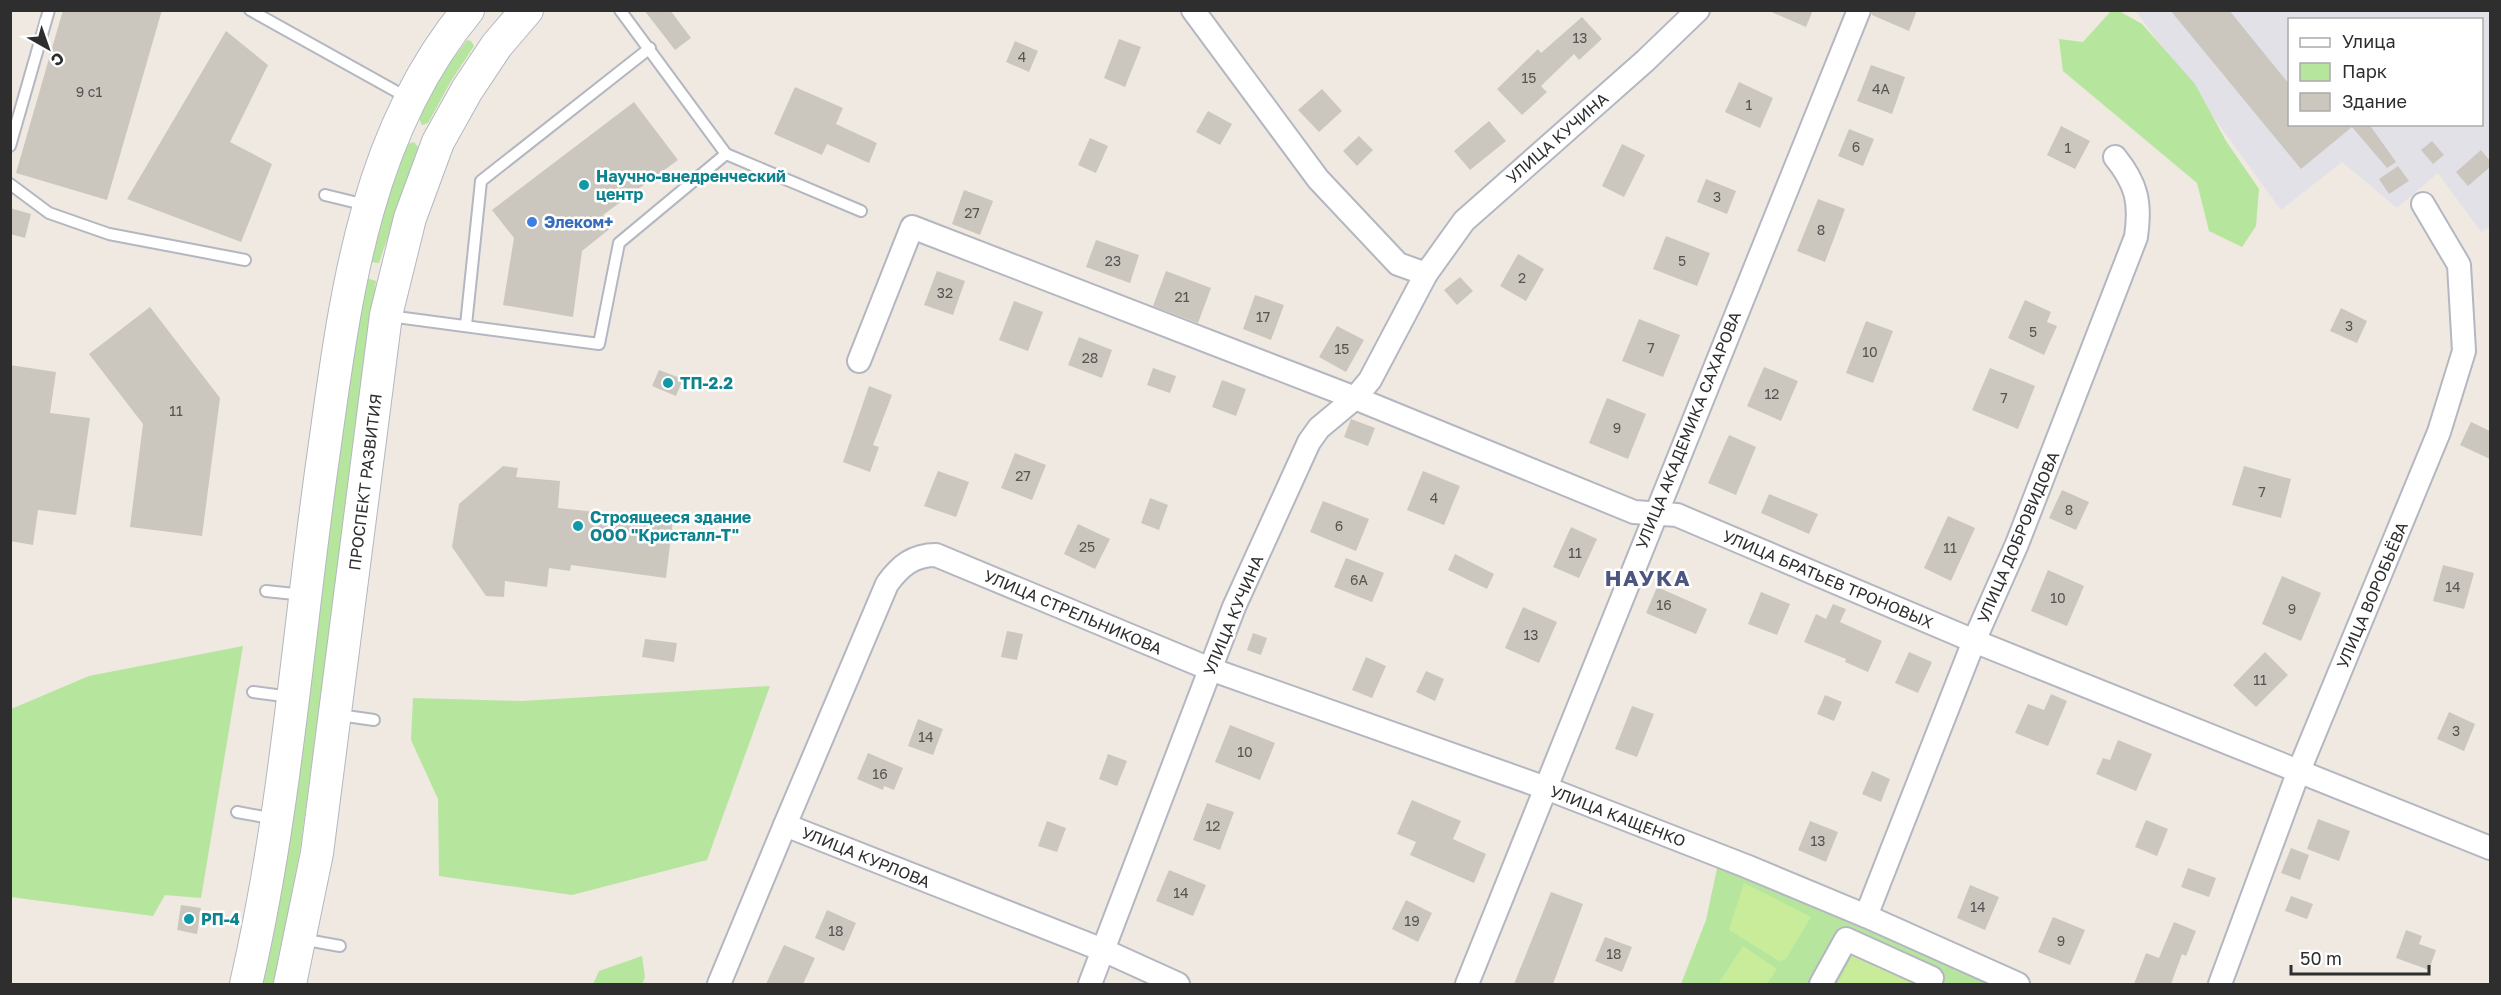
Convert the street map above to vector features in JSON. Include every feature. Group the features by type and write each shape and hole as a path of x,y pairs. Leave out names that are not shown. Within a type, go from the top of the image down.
{"street":[{"name":"ПРОСПЕКТ РАЗВИТИЯ","path":"290,984 317,853 386,315 410,218 438,142 467,90 497,45 527,10"},
{"path":"1193,10 1318,179 1398,264 1426,274"},
{"name":"УЛИЦА КУЧИНА","path":"1090,984 1234,607 1309,442 1331,416 1355,398 1370,380 1426,274 1464,221 1645,61 1698,10"},
{"name":"УЛИЦА АКАДЕМИКА САХАРОВА","path":"1467,984 1858,10"},
{"path":"246,984 274,846 304,595 345,302 368,205 404,112 429,65 465,15 497,45"},
{"path":"404,112 438,142"},
{"name":"УЛИЦА ДОБРОВИДОВА","path":"1866,916 1974,641 2017,544 2136,237 2140,210 2134,188 2124,168 2115,157"},
{"name":"УЛИЦА ВОРОБЬЁВА","path":"2220,984 2298,773 2439,432 2464,351 2458,265 2423,204"},
{"name":"УЛИЦА БРАТЬЕВ ТРОНОВЫХ","path":"859,361 912,227 1355,398 1634,512 1677,515 1974,641 2298,773 2490,848"},
{"name":"УЛИЦА КУРЛОВА","path":"936,555 924,555 904,564 887,584 785,825 1103,950 1178,984"},
{"name":"УЛИЦА СТРЕЛЬНИКОВА","path":"936,555 1210,669"},
{"name":"УЛИЦА КАЩЕНКО","path":"1210,669 1546,788 1746,866 1866,916 2018,984"},
{"path":"719,984 785,825"},
{"path":"1821,984 1846,939 1932,978"}],"lane":[{"path":"10,146 49,10"},
{"path":"250,10 404,112"},
{"path":"620,10 726,154 861,211"},
{"path":"465,325 481,181 650,48"},
{"path":"386,315 599,344 619,243 726,154"},
{"path":"10,184 49,213 109,234 245,260"},
{"path":"325,195 368,205"},
{"path":"266,591 304,595"},
{"path":"253,692 291,697"},
{"path":"336,715 374,720"},
{"path":"237,812 277,819"},
{"path":"300,939 340,946"}],"shaded area":[{"path":"2136,11 2490,11 2490,227 2481,232 2438,173 2397,208 2342,162 2281,210"}],"green space":[{"path":"2112,10 2119,11 2142,24 2195,84 2226,141 2259,189 2256,226 2242,247 2209,231 2197,183 2063,71 2059,39 2083,42"},
{"path":"467,40 471,41 474,46 428,123 422,125 419,118 441,75"},
{"path":"414,142 418,147 379,263 369,262 384,208 408,144"},
{"path":"366,278 376,281 300,851 274,984 263,984 289,849 333,497"},
{"path":"243,646 201,898 165,895 153,916 11,897 11,709 89,676"},
{"path":"770,686 707,860 572,895 439,876 438,799 411,740 413,698 522,701"},
{"path":"1719,859 1985,982 1984,984 1681,984 1706,920"},
{"path":"1744,883 1811,917 1786,959 1779,961 1729,930"},
{"path":"1743,946 1777,969 1767,984 1718,984"},
{"path":"1855,951 1920,984 1837,984"},
{"path":"642,956 645,977 642,984 593,984 599,971"}],"building":[{"path":"63,10 162,10 107,200 16,173"},
{"path":"644,10 670,10 691,38 675,50"},
{"path":"1767,10 1813,10 1806,27"},
{"path":"1872,10 1917,10 1909,31 1872,15"},
{"path":"2170,10 2229,10 2288,83 2288,126 2370,126 2396,162 2387,168 2352,127 2301,169"},
{"path":"1582,17 1602,39 1579,60 1574,54 1541,86 1547,92 1522,115 1497,89 1538,49 1541,53"},
{"path":"226,31 268,65 230,142 272,164 241,242 127,199"},
{"path":"1119,39 1141,47 1125,87 1104,78"},
{"path":"1015,41 1038,51 1029,72 1006,62"},
{"path":"1871,65 1905,77 1892,114 1857,101"},
{"path":"1739,82 1773,98 1760,128 1725,112"},
{"path":"795,87 843,108 836,124 877,143 869,163 827,144 822,155 774,134"},
{"path":"1322,89 1342,111 1319,132 1298,110"},
{"name":"Научно-внедренческий центр","path":"634,102 678,160 603,215 612,227 582,251 573,317 503,305 514,238 492,210"},
{"path":"1208,111 1232,124 1220,145 1196,132"},
{"path":"1489,121 1506,141 1470,170 1454,151"},
{"path":"2061,126 2090,141 2075,169 2047,155"},
{"path":"1849,129 1874,139 1863,166 1838,156"},
{"path":"1359,136 1373,150 1357,166 1343,151"},
{"path":"1090,138 1108,146 1096,173 1078,165"},
{"path":"2432,141 2444,155 2433,164 2421,150"},
{"path":"1622,144 1645,155 1624,197 1602,186"},
{"path":"2481,150 2490,161 2490,167 2468,186 2456,172"},
{"path":"2398,166 2409,181 2389,194 2379,179"},
{"path":"1706,179 1736,191 1727,214 1697,202"},
{"path":"964,190 993,201 980,235 952,224"},
{"path":"1818,199 1845,209 1825,262 1797,251"},
{"path":"10,208 31,214 25,238 10,234"},
{"path":"1666,236 1710,253 1697,286 1653,269"},
{"path":"1096,240 1139,255 1130,283 1086,267"},
{"path":"1518,254 1544,269 1526,301 1500,286"},
{"path":"937,271 965,281 953,315 924,305"},
{"path":"1166,271 1211,288 1198,323 1153,306"},
{"path":"1460,277 1473,291 1457,305 1444,290"},
{"path":"1255,295 1284,305 1271,340 1243,329"},
{"path":"2025,300 2051,312 2047,322 2057,326 2044,355 2008,338"},
{"path":"1014,301 1043,312 1028,351 999,340"},
{"path":"150,307 220,398 202,536 130,527 143,424 89,354"},
{"path":"2341,308 2367,321 2357,343 2330,331"},
{"path":"1639,319 1680,335 1663,377 1622,361"},
{"path":"1866,321 1893,331 1873,383 1846,373"},
{"path":"1337,326 1364,340 1346,372 1319,357"},
{"path":"1079,337 1112,350 1102,378 1068,365"},
{"path":"10,365 56,372 50,413 90,418 76,515 38,510 33,545 10,541"},
{"path":"1764,367 1798,381 1781,421 1747,406"},
{"path":"1153,368 1176,376 1170,393 1147,385"},
{"path":"1990,368 2035,386 2018,429 1972,410"},
{"name":"ТП-2.2","path":"659,370 683,379 676,396 652,386"},
{"path":"1222,380 1246,389 1236,416 1212,407"},
{"path":"869,386 892,395 873,445 879,447 870,472 843,462"},
{"path":"1607,398 1646,414 1628,459 1589,443"},
{"path":"1351,419 1375,428 1368,446 1344,437"},
{"path":"2471,422 2490,431 2490,459 2460,445"},
{"path":"1729,435 1756,447 1736,495 1708,483"},
{"path":"1015,453 1046,465 1032,500 1001,488"},
{"name":"Строящееся здание ООО \"Кристалл-Т\"","path":"503,466 518,468 516,477 560,481 558,508 673,520 666,578 571,565 570,571 549,568 547,587 505,581 504,597 486,596 452,547 459,504"},
{"path":"2244,466 2291,479 2281,518 2232,505"},
{"path":"938,471 969,482 956,517 924,506"},
{"path":"1423,471 1460,486 1444,525 1407,510"},
{"path":"2062,490 2089,502 2076,530 2049,518"},
{"path":"1769,494 1818,514 1809,534 1761,513"},
{"path":"1150,498 1168,505 1159,530 1141,523"},
{"path":"1323,501 1369,519 1356,551 1310,532"},
{"path":"1948,516 1975,528 1951,581 1924,568"},
{"path":"1078,524 1110,539 1095,569 1064,554"},
{"path":"1571,527 1597,539 1579,578 1553,567"},
{"path":"1455,554 1494,574 1487,589 1448,570"},
{"path":"1346,558 1384,573 1372,602 1334,587"},
{"path":"2443,565 2474,573 2464,609 2433,601"},
{"path":"2048,570 2084,586 2067,626 2031,611"},
{"path":"2282,576 2321,593 2301,641 2262,624"},
{"path":"1657,587 1707,609 1696,634 1646,613"},
{"path":"1761,592 1790,604 1777,635 1748,624"},
{"path":"1833,604 1846,609 1840,622 1882,641 1868,672 1845,662 1846,659 1804,642 1816,614 1826,619"},
{"path":"1523,607 1557,622 1539,663 1505,648"},
{"path":"1007,631 1023,634 1017,660 1001,657"},
{"path":"1253,633 1267,638 1261,655 1247,650"},
{"path":"645,639 677,643 674,662 642,657"},
{"path":"1909,652 1932,662 1918,693 1895,683"},
{"path":"2265,652 2288,675 2256,707 2233,685"},
{"path":"1366,657 1386,666 1372,698 1352,690"},
{"path":"1426,671 1444,679 1435,701 1416,692"},
{"path":"2051,694 2067,701 2048,746 2015,733 2028,704 2044,710"},
{"path":"1825,695 1842,702 1834,721 1817,714"},
{"path":"1632,706 1654,714 1637,757 1615,749"},
{"path":"2449,712 2475,724 2464,751 2437,739"},
{"path":"918,719 943,729 933,755 908,746"},
{"path":"1230,725 1275,743 1260,780 1215,762"},
{"path":"2118,740 2152,754 2136,791 2096,774 2103,758 2110,760"},
{"path":"868,753 903,768 894,790 884,786 883,790 857,779"},
{"path":"1108,754 1127,761 1117,786 1099,779"},
{"path":"1872,771 1890,779 1881,802 1862,794"},
{"path":"1412,800 1461,821 1453,839 1486,854 1474,883 1410,855 1416,842 1397,834"},
{"path":"1207,803 1234,812 1220,850 1193,840"},
{"path":"2318,819 2350,831 2339,861 2307,849"},
{"path":"2146,820 2168,829 2157,856 2135,847"},
{"path":"1047,821 1066,828 1057,852 1038,846"},
{"path":"1810,821 1838,832 1826,862 1798,850"},
{"path":"2291,848 2309,855 2300,880 2281,873"},
{"path":"2188,868 2216,878 2209,897 2181,887"},
{"path":"1169,870 1206,885 1193,916 1156,901"},
{"path":"1970,885 1999,897 1985,930 1957,918"},
{"path":"1551,892 1583,904 1553,984 1514,984"},
{"path":"2291,896 2313,904 2307,919 2285,911"},
{"path":"1406,900 1432,913 1418,942 1392,929"},
{"name":"РП-4","path":"181,905 201,908 197,934 177,930"},
{"path":"827,910 856,923 844,951 815,938"},
{"path":"2053,917 2085,930 2070,965 2038,952"},
{"path":"2174,922 2196,931 2186,956 2182,954 2171,984 2134,984 2146,953 2159,958"},
{"path":"2406,930 2422,936 2419,944 2436,950 2429,970 2396,958"},
{"path":"1605,937 1632,947 1622,972 1595,961"},
{"path":"784,945 815,958 803,984 766,984"}],"place":[{"name":"Научно-внедренческий центр","path":"584,185"},
{"name":"Элеком+","path":"532,222"},
{"name":"ТП-2.2","path":"668,383"},
{"name":"Строящееся здание ООО \"Кристалл-Т\"","path":"578,526"},
{"name":"РП-4","path":"189,919"}],"district":[{"name":"НАУКА","path":"1648,578"}]}
